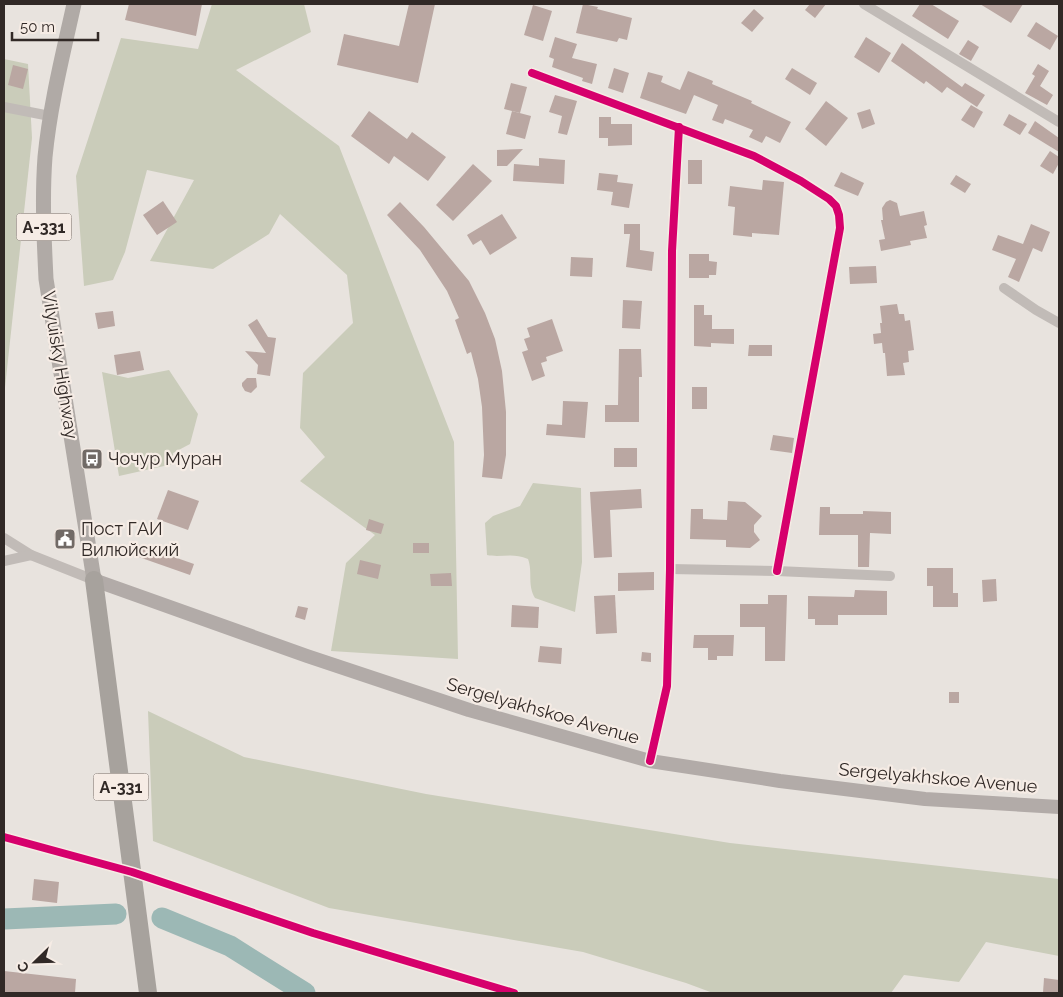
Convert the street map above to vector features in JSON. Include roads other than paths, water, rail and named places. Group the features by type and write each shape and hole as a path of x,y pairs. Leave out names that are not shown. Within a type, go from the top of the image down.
{"highway":[{"name":"Vilyuisky Highway","path":"94,580 148,993"}],"main road":[{"name":"Vilyuisky Highway","path":"74,4 50,116 45,156 43,197 46,279 94,580"},
{"name":"Sergelyakhskoe Avenue","path":"94,580 306,656 468,710 650,761 780,781 925,799 1059,807"}],"street":[{"path":"864,4 1059,122"},
{"path":"532,73 754,156 794,177 829,199 836,206 840,228 777,571"},
{"path":"4,107 50,116"},
{"path":"650,761 666,686 670,569 672,250 679,127"},
{"path":"1004,288 1059,323"},
{"path":"4,538 31,555 94,580"},
{"path":"4,561 31,555"},
{"path":"670,569 890,576"},
{"path":"4,837 132,872 314,933 514,993"}],"waterway":[{"path":"4,919 116,914"},
{"path":"162,918 230,946 305,993"}],"place":[{"name":"Чочур Муран","path":"92,459"},
{"name":"Пост ГАИ Вилюйский","path":"65,539"}]}
